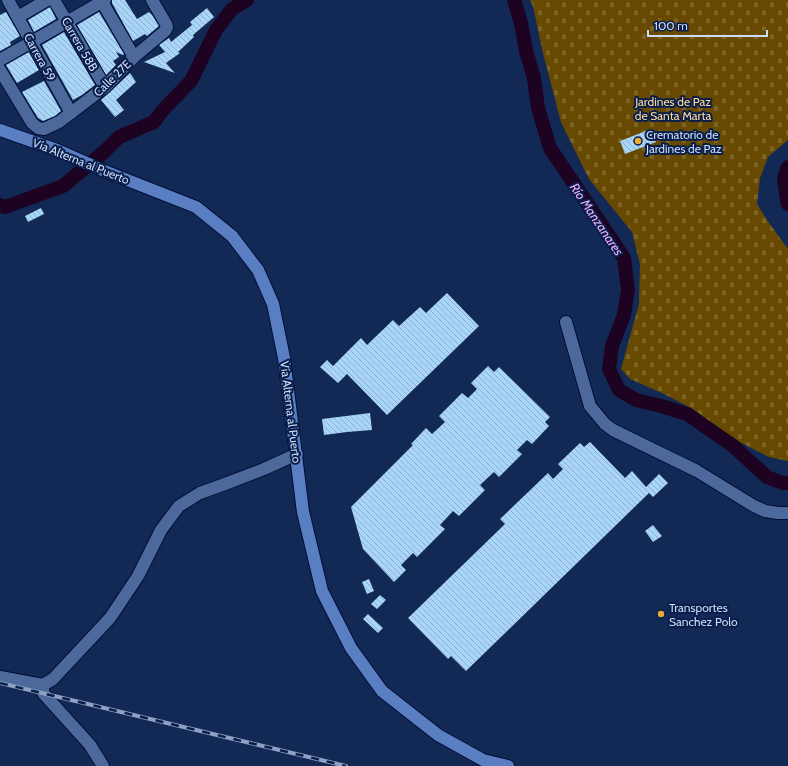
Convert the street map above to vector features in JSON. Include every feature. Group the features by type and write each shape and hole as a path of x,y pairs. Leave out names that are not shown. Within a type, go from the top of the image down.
{"main road":[{"name":"Vía Alterna al Puerto","path":"0,130 57,150 107,172 196,207 232,236 258,270 273,304 284,358 303,512 322,591 351,648 382,691 438,735 485,763 508,766"}],"street":[{"name":"Carrera 59","path":"8,0 71,114"},
{"path":"18,17 48,0"},
{"name":"Carrera 58B","path":"54,0 105,87"},
{"path":"0,60 103,0 134,57"},
{"name":"Calle 27E","path":"0,70 32,123 38,128 44,129 71,114 105,87 134,57 165,31 167,27 166,24 152,0"},
{"path":"566,322 590,406 605,424 613,430 697,471 754,506 765,511 788,513"},
{"path":"0,677 43,685 53,679 110,618 138,576 161,530 179,506 200,493 264,469 297,454"},
{"path":"43,685 43,693 90,746 103,766"}],"green space":[{"name":"Jardines de Paz de Santa Marta","path":"530,0 788,0 788,140 768,157 760,178 757,204 788,249 788,461 769,457 734,439 693,409 630,379 621,369 639,304 640,264 632,232 589,179 561,122 543,53 533,6"}],"building":[{"path":"112,0 125,0 137,19 149,12 159,26 147,36 145,34 133,41 112,3"},
{"path":"50,7 56,19 34,32 28,20"},
{"path":"207,8 214,17 193,35 194,37 178,52 180,53 166,63 175,73 144,62 165,52 159,45 169,38 171,42 192,25 190,22"},
{"path":"6,12 20,36 10,42 11,45 0,51 0,15"},
{"path":"99,12 124,54 123,55 116,52 119,57 113,61 116,65 106,75 77,25"},
{"path":"64,32 95,85 73,100 42,45"},
{"path":"29,52 39,70 17,83 6,65"},
{"path":"130,73 136,82 116,100 124,110 115,117 101,100"},
{"path":"44,81 61,111 55,116 43,121 38,118 22,92"},
{"name":"Crematorio de Jardines de Paz","path":"651,129 656,142 625,154 620,141"},
{"path":"41,208 44,214 28,222 25,216"},
{"path":"447,293 479,326 387,415 347,374 338,383 320,367 327,360 333,366 361,338 367,345 393,320 399,326 420,307 426,313"},
{"path":"488,366 494,372 499,367 550,417 545,422 549,426 532,444 527,440 517,450 522,454 499,477 494,472 480,485 485,490 459,516 453,511 440,525 445,529 417,557 413,553 401,565 406,570 394,582 363,549 351,507 413,445 411,444 426,428 432,434 445,422 439,416 462,393 468,398 477,389 471,383"},
{"path":"370,413 372,430 324,435 322,419"},
{"path":"590,442 625,478 632,471 646,487 659,474 668,483 653,497 649,493 466,671 451,656 448,659 408,618 505,524 500,519 548,473 553,479 563,469 558,464 580,443 584,447"},
{"path":"653,525 662,536 653,542 645,531"},
{"path":"369,579 374,591 367,594 362,582"},
{"path":"380,595 386,600 377,609 371,604"},
{"path":"368,614 383,628 378,633 363,619"}],"waterway":[{"name":"Río Manzanares","path":"0,205 5,207 63,186 104,152 119,137 154,122 162,111 191,81 216,30 232,9 247,0"},
{"name":"Río Manzanares","path":"514,0 534,78 538,108 550,148 624,258 628,290 624,315 612,346 609,369 619,390 636,400 687,414 732,445 767,477 783,483 788,483"},
{"name":"Río Manzanares","path":"788,167 784,178 788,204"}],"railway":[{"path":"0,683 346,766"}],"place":[{"name":"Crematorio de Jardines de Paz","path":"638,141"},
{"name":"Transportes Sanchez Polo","path":"661,614"}]}
